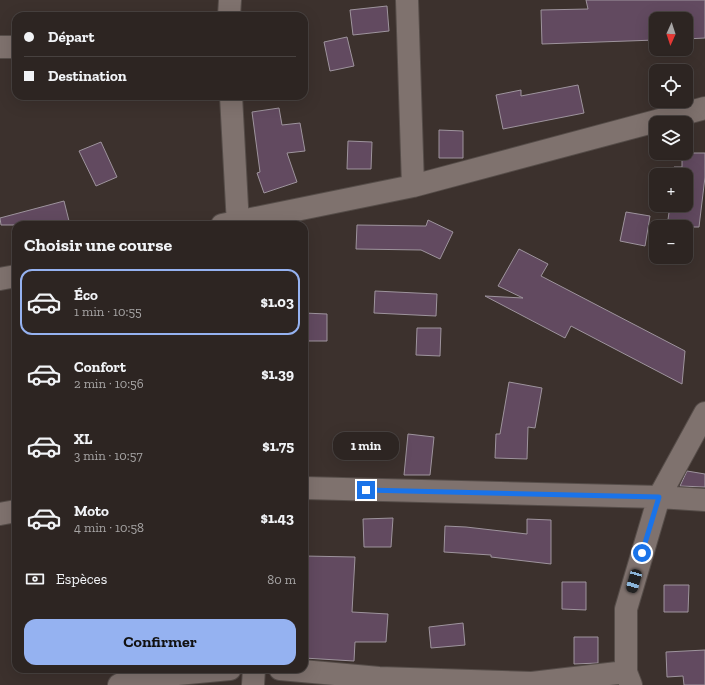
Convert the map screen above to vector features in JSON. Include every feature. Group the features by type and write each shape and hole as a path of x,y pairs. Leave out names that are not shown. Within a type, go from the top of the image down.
{"street":[{"path":"229,12 230,0"},
{"path":"407,0 413,186"},
{"path":"0,46 12,47"},
{"path":"232,100 232,221"},
{"path":"246,221 413,186 705,108"},
{"path":"0,279 12,277"},
{"path":"308,672 379,678 532,683 629,678 626,609 659,497 705,413"},
{"path":"308,488 659,497 705,500"},
{"path":"0,514 12,512"},
{"path":"119,685 136,678 188,673"},
{"path":"253,685 254,673"}],"building":[{"path":"586,0 705,0 705,38 693,39 693,12 649,12 649,40 542,44 541,10 588,9"},
{"path":"387,6 389,31 353,35 350,10"},
{"path":"347,37 354,66 330,71 324,42"},
{"path":"578,85 584,113 503,129 496,95 521,90 521,96"},
{"path":"279,108 282,125 300,123 305,151 287,153 297,182 264,193 257,173 260,172 252,112"},
{"path":"439,130 463,131 463,158 439,158"},
{"path":"348,141 372,142 371,169 347,169"},
{"path":"101,142 117,177 96,186 79,151"},
{"path":"693,153 705,153 705,177 699,227 693,227 693,220 668,220 669,212 693,212 693,168 674,168 682,167 682,160 693,160"},
{"path":"64,201 69,221 12,221 12,225 1,225 0,218"},
{"path":"626,212 650,216 645,246 620,241"},
{"path":"428,220 453,232 440,259 421,250 356,249 357,225 426,226"},
{"path":"519,249 548,264 541,276 685,351 682,384 571,326 565,338 485,296 523,298 498,286"},
{"path":"375,291 437,294 436,316 374,313"},
{"path":"308,313 327,314 327,341 308,341"},
{"path":"417,328 441,328 440,356 416,355"},
{"path":"509,382 542,388 535,428 528,427 527,459 495,458 496,434 500,434"},
{"path":"408,434 434,437 430,475 404,475"},
{"path":"687,471 705,474 705,487 680,486"},
{"path":"393,518 391,547 364,547 363,519"},
{"path":"527,519 551,520 551,564 491,557 491,555 444,552 445,526 527,534"},
{"path":"308,556 355,557 352,612 388,614 386,642 355,642 354,661 308,658"},
{"path":"562,582 586,582 586,610 562,609"},
{"path":"664,585 689,585 688,612 664,612"},
{"path":"463,623 465,645 431,648 429,627"},
{"path":"574,637 598,637 598,663 574,664"},
{"path":"705,650 705,685 684,685 683,676 667,677 666,652"}],"route":[{"path":"366,490 659,497 642,553"}]}
